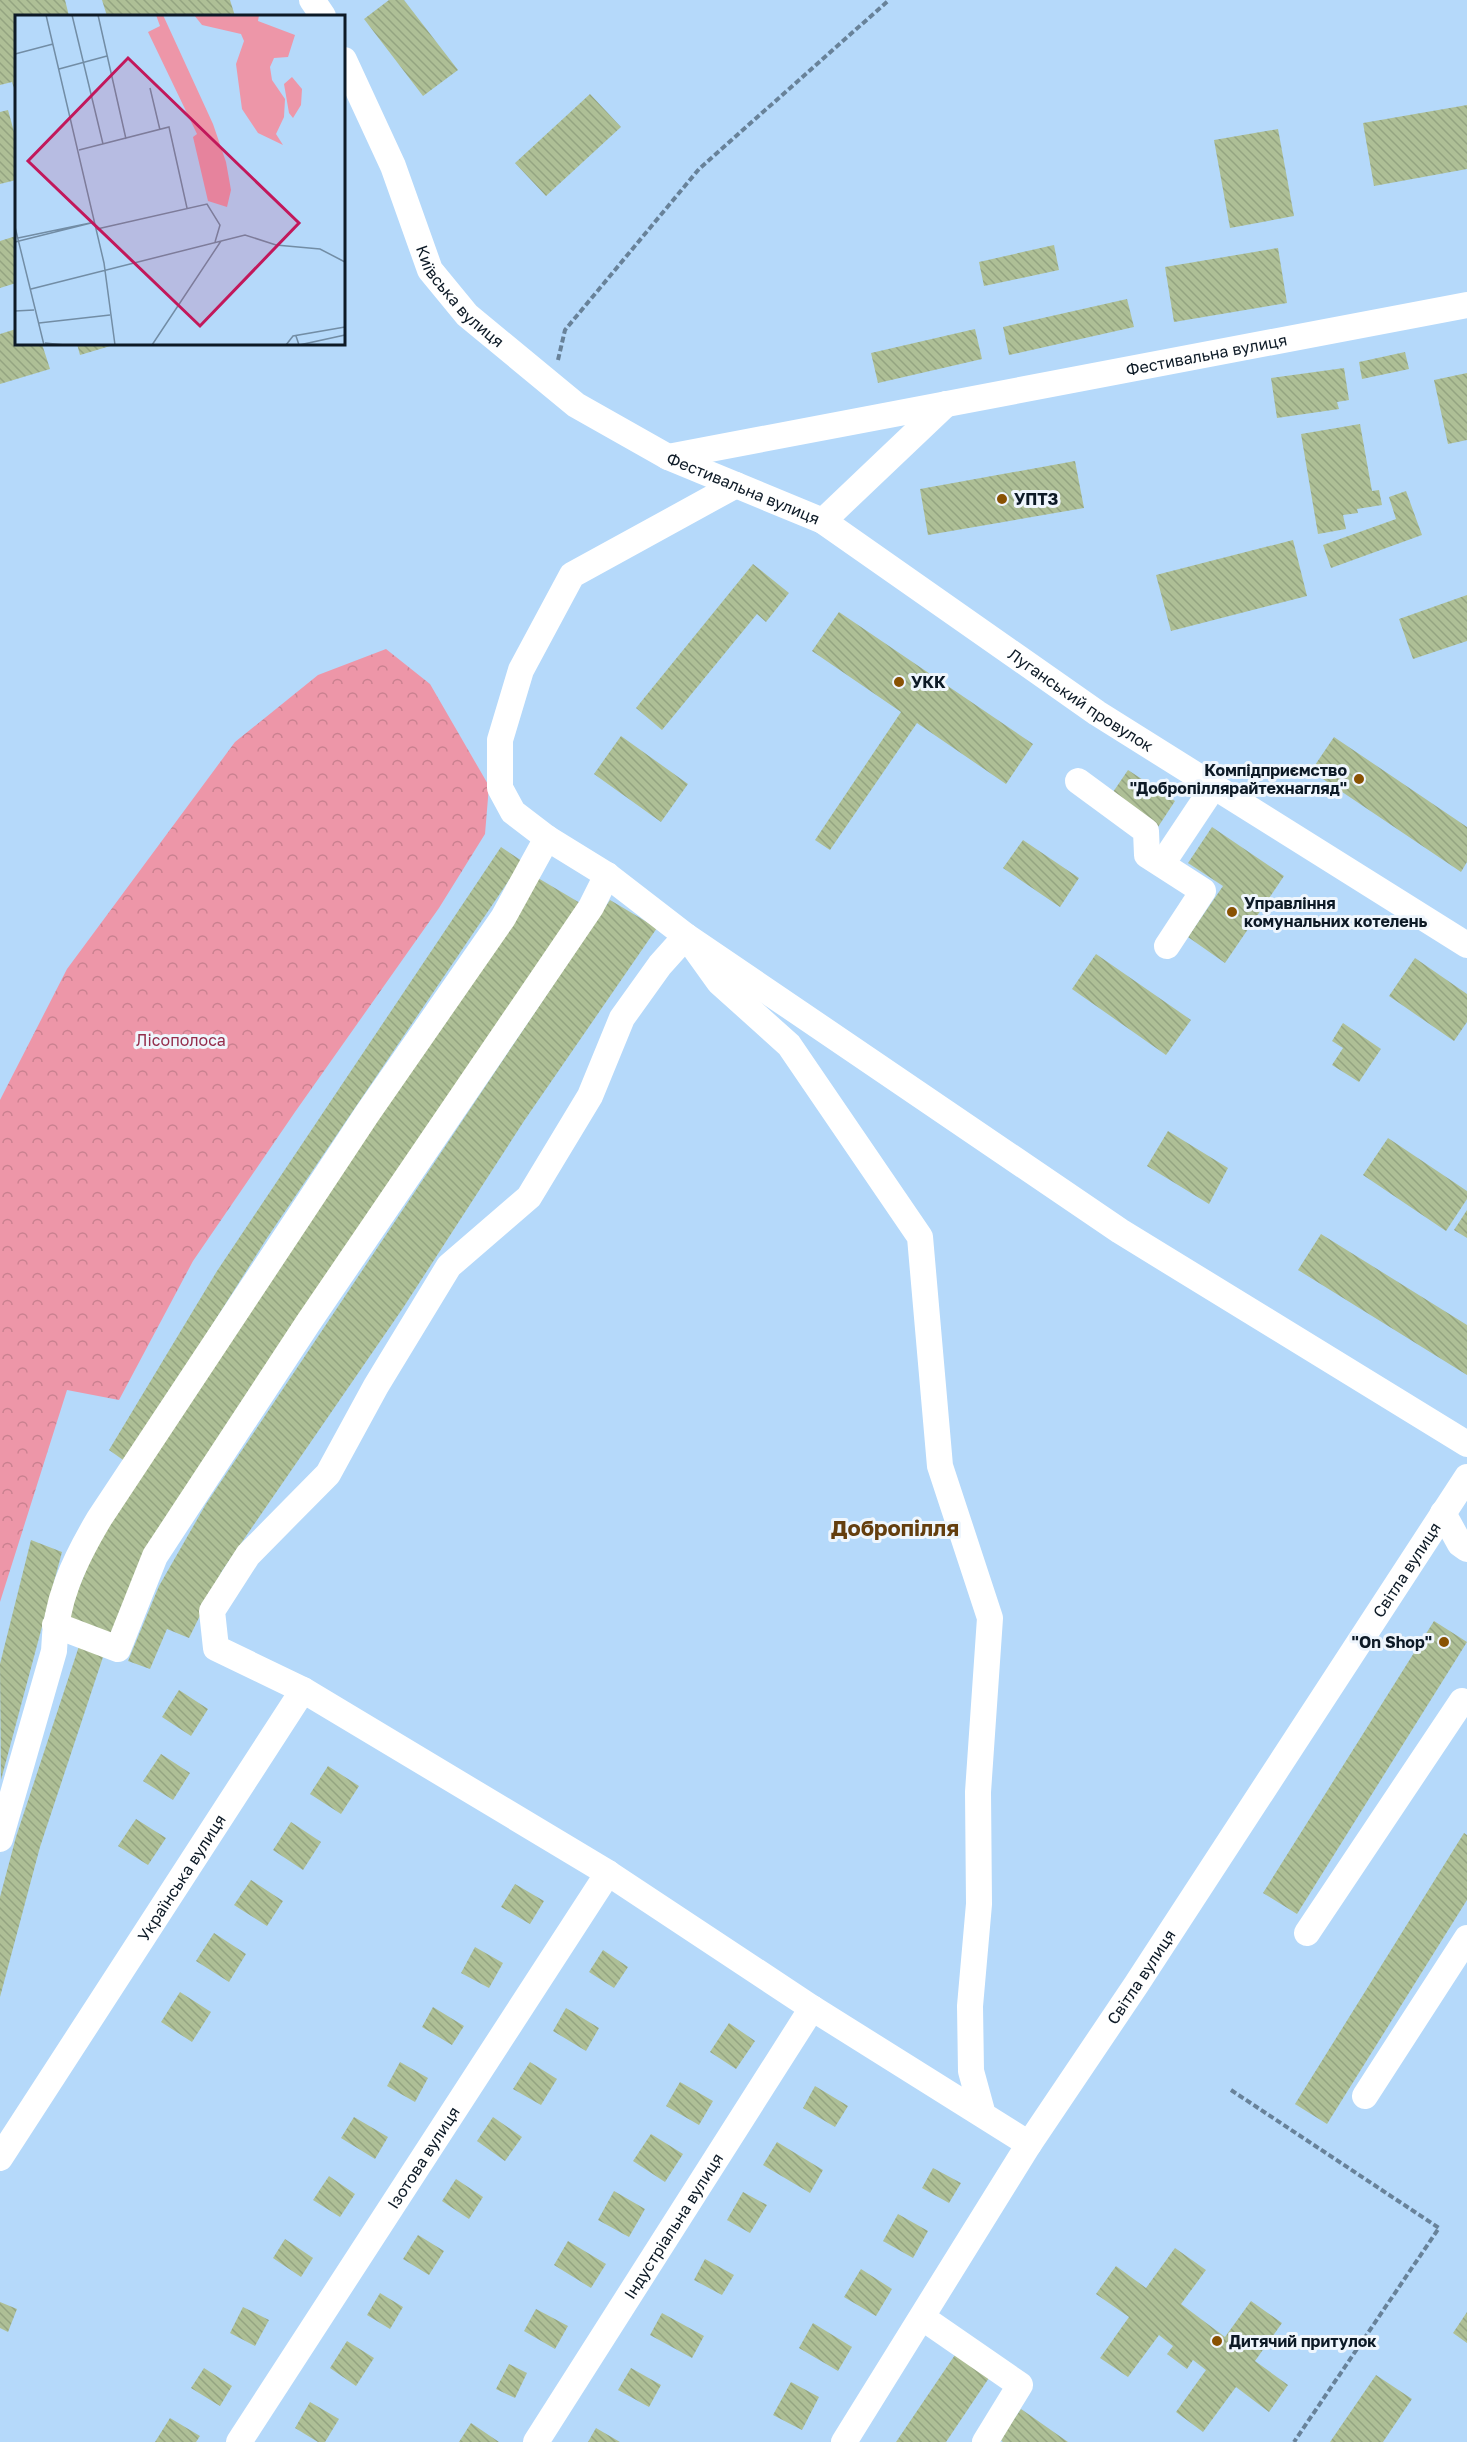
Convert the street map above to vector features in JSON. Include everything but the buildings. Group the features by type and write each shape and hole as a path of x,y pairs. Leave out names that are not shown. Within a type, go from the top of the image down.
{"street":[{"path":"312,0 322,15"},
{"name":"Київська вулиця","path":"345,62 393,166 429,270 467,315 576,405 668,457"},
{"name":"Фестивальна вулиця","path":"668,457 1467,305"},
{"name":"Фестивальна вулиця","path":"668,457 823,521 946,404"},
{"path":"736,485 572,575 521,670 500,740 500,788 513,812 547,838 607,875 686,936 1120,1232 1467,1444"},
{"name":"Луганський провулок","path":"823,521 1097,712 1467,945"},
{"path":"1078,781 1146,831 1147,855 1203,891 1167,946"},
{"path":"1162,864 1214,786"},
{"path":"0,1839 54,1651 54,1625 74,1562 99,1519 367,1114 503,918 547,838"},
{"path":"54,1625 118,1649 155,1556 308,1323 591,907 607,875"},
{"path":"686,936 660,965 622,1018 590,1096 529,1197 449,1266 376,1386 328,1474 248,1555 212,1611 216,1648 303,1689 608,1873 812,2008 1029,2144"},
{"path":"686,936 719,982 789,1045 920,1237 940,1466 990,1618 978,1792 980,1904 970,2006 970,2071 983,2115"},
{"name":"Світла вулиця","path":"844,2442 1029,2144 1455,1512 1467,1477"},
{"path":"1455,1512 1460,1544 1467,1549"},
{"name":"Українська вулиця","path":"0,2158 303,1689"},
{"path":"1307,1933 1465,1700"},
{"name":"Ізотова вулиця","path":"239,2442 608,1873"},
{"path":"1365,2096 1467,1938"},
{"name":"Індустріальна вулиця","path":"536,2442 812,2008"},
{"path":"923,2318 1020,2385 984,2442"}],"path":[{"path":"552,386 565,330 699,169 889,0"},
{"path":"1231,2090 1439,2228 1294,2442"}],"green space":[{"name":"Лісополоса","path":"386,649 430,684 489,786 485,834 439,908 193,1261 119,1400 67,1390 0,1602 0,1100 67,969 235,742 318,675"}],"place":[{"name":"УПТЗ","path":"1002,499"},
{"name":"УКК","path":"899,682"},
{"name":"Компідприємство \"Добропіллярайтехнагляд\"","path":"1359,779"},
{"name":"Управління комунальних котелень","path":"1232,912"},
{"name":"\"On Shop\"","path":"1444,1642"},
{"name":"Дитячий притулок","path":"1217,2341"}],"district":[{"name":"Добропілля","path":"895,1527"}]}
